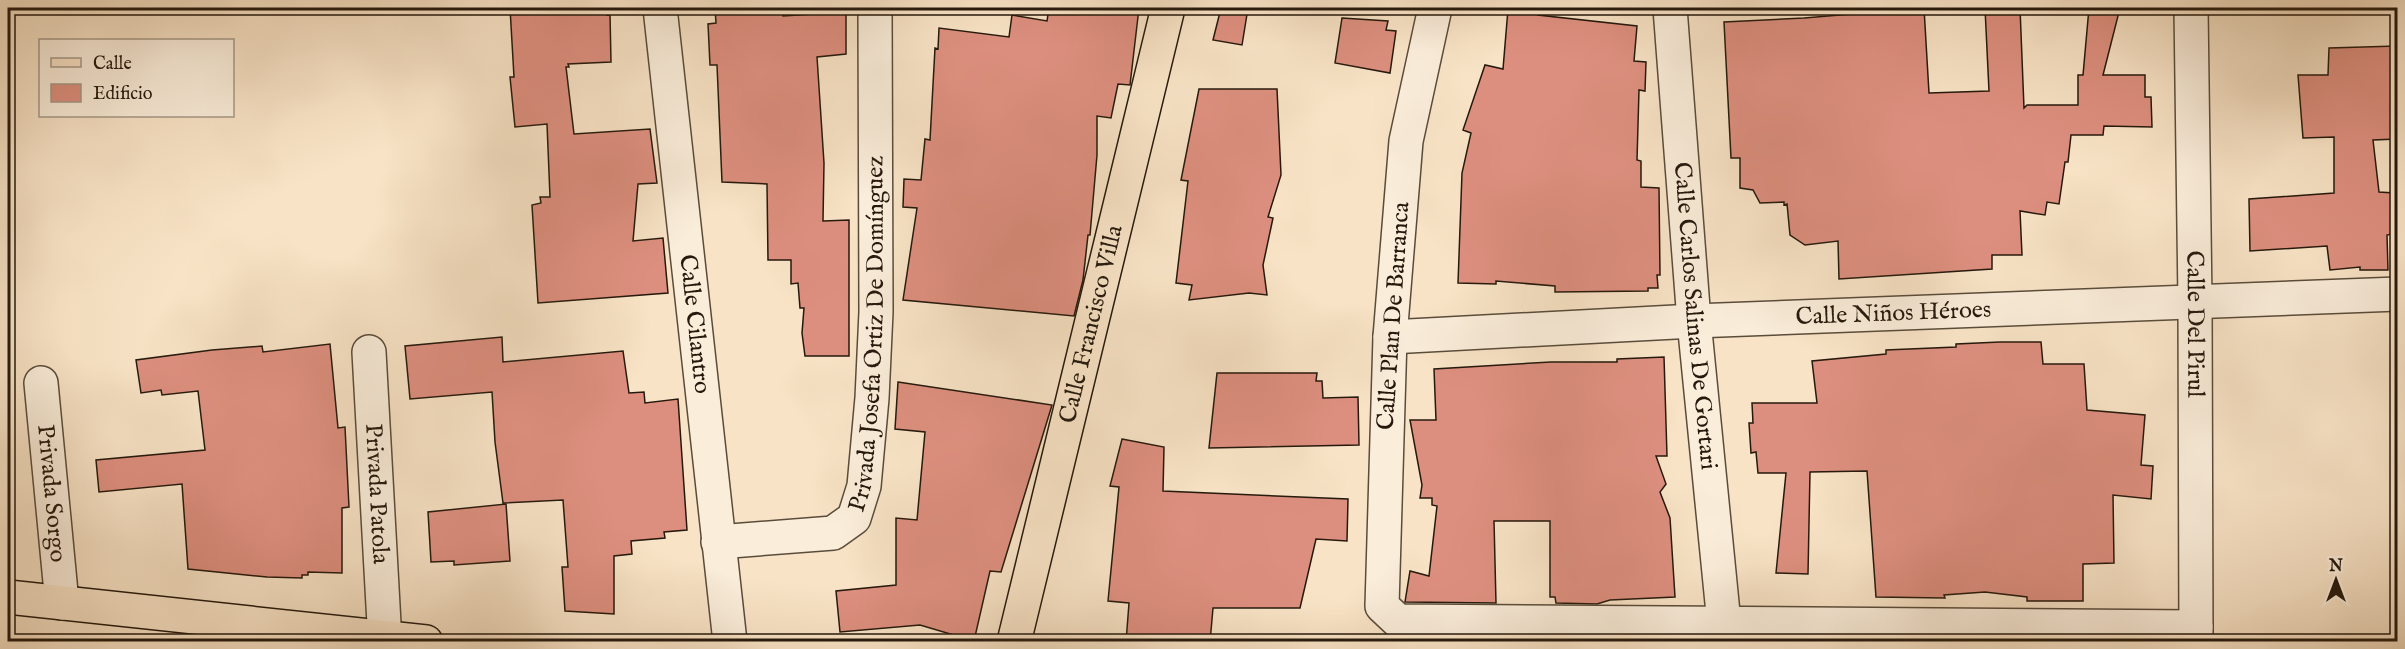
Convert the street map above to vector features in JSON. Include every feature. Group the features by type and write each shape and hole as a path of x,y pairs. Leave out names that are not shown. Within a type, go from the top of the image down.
{"main road":[{"name":"Calle Francisco Villa","path":"1014,642 1168,8"},
{"path":"8,597 426,642"}],"street":[{"name":"Calle Cilantro","path":"660,8 730,642"},
{"name":"Privada Josefa Ortiz De Domínguez","path":"718,542 833,533 854,518 864,486 872,398 876,312 875,8"},
{"name":"Calle Plan De Barranca","path":"1435,8 1406,141 1390,337 1382,606 1398,621 1724,623"},
{"name":"Calle Carlos Salinas De Gortari","path":"1670,8 1694,321 1724,623"},
{"name":"Calle Del Pirul","path":"2191,8 2196,634"},
{"name":"Calle Niños Héroes","path":"1390,337 1694,321 2397,294"},
{"name":"Privada Patola","path":"369,352 385,639"},
{"name":"Privada Sorgo","path":"42,383 62,603"},
{"path":"1724,623 2196,634"}],"building":[{"path":"510,8 607,8 607,15 610,14 611,62 568,64 569,67 566,67 574,134 650,129 657,183 638,184 633,241 663,238 668,293 538,303 532,205 541,203 540,197 550,197 547,124 515,127 510,77 514,77"},
{"path":"715,8 782,8 783,16 846,12 846,54 817,57 824,163 823,221 849,220 849,356 805,356 802,333 804,308 800,308 798,283 791,284 791,260 768,260 767,184 722,182 717,65 710,65 708,24 716,23"},
{"path":"1049,8 1139,8 1130,85 1118,84 1111,118 1097,116 1097,155 1090,235 1088,235 1083,280 1074,316 903,300 917,208 903,207 904,179 921,180 925,139 930,140 935,48 938,49 939,28 1009,37 1012,15 1047,21"},
{"path":"1221,8 1248,8 1242,45 1213,40"},
{"path":"1924,8 1929,93 1989,91 1985,8 2020,8 2024,108 2027,105 2078,105 2078,75 2083,75 2089,8 2120,8 2103,75 2145,75 2145,97 2151,97 2152,127 2104,126 2103,135 2071,135 2059,204 2047,202 2045,215 2020,211 2022,255 1992,255 1992,269 1839,279 1838,241 1805,245 1790,235 1787,204 1784,205 1784,202 1760,203 1753,190 1740,188 1740,158 1731,158 1724,22"},
{"path":"1508,9 1539,12 1538,15 1637,26 1634,61 1646,62 1645,91 1639,90 1637,160 1641,161 1641,187 1659,188 1660,275 1657,275 1658,288 1648,288 1648,291 1555,292 1555,286 1496,281 1496,284 1458,283 1462,173 1471,133 1463,130 1485,65 1503,69"},
{"path":"1342,18 1388,21 1386,30 1396,31 1390,73 1335,63"},
{"path":"2397,46 2397,88 2394,88 2397,139 2373,140 2379,192 2397,195 2397,233 2387,235 2388,270 2360,270 2360,267 2330,270 2327,246 2250,251 2249,199 2334,193 2334,137 2303,138 2298,75 2328,75 2329,48"},
{"path":"1199,89 1277,89 1281,175 1268,217 1273,218 1263,265 1267,295 1249,293 1189,300 1192,285 1176,283 1188,181 1181,180"},
{"path":"502,337 503,362 623,351 629,393 644,392 645,403 678,399 687,530 664,532 665,538 631,541 632,554 614,556 614,614 565,611 562,567 568,567 563,500 503,503 495,442 492,392 410,399 405,346"},
{"path":"2041,342 2043,364 2084,364 2087,410 2145,415 2141,465 2153,466 2151,499 2113,495 2114,563 2083,564 2083,601 2027,601 2027,597 1985,592 1944,595 1945,598 1876,597 1867,471 1810,472 1808,574 1776,573 1786,473 1758,473 1756,452 1751,453 1749,423 1753,423 1752,403 1817,403 1812,361 1886,354 1886,350 1956,347 1956,344"},
{"path":"330,344 338,428 345,427 349,507 342,508 342,573 308,572 308,575 302,575 302,578 188,569 182,484 99,492 96,460 205,450 198,391 162,395 161,390 141,393 136,360 212,350 262,346 263,352"},
{"path":"1664,357 1667,456 1656,456 1666,484 1660,492 1670,518 1675,597 1610,600 1597,604 1556,603 1555,597 1550,597 1550,521 1494,521 1496,603 1405,602 1410,571 1429,576 1437,506 1432,505 1432,498 1420,498 1422,485 1410,420 1436,420 1434,369 1551,362 1617,362 1617,359"},
{"path":"1217,373 1317,373 1316,381 1322,381 1323,398 1358,397 1359,445 1209,448"},
{"path":"898,382 1052,405 1001,572 990,571 974,641 920,625 840,632 836,591 896,585 896,518 917,520 925,432 895,429"},
{"path":"1122,439 1164,447 1163,491 1348,499 1347,541 1316,539 1300,608 1213,608 1210,642 1126,642 1129,603 1108,601 1119,487 1110,486"},
{"path":"506,504 510,561 454,565 454,561 431,562 428,512"}]}
